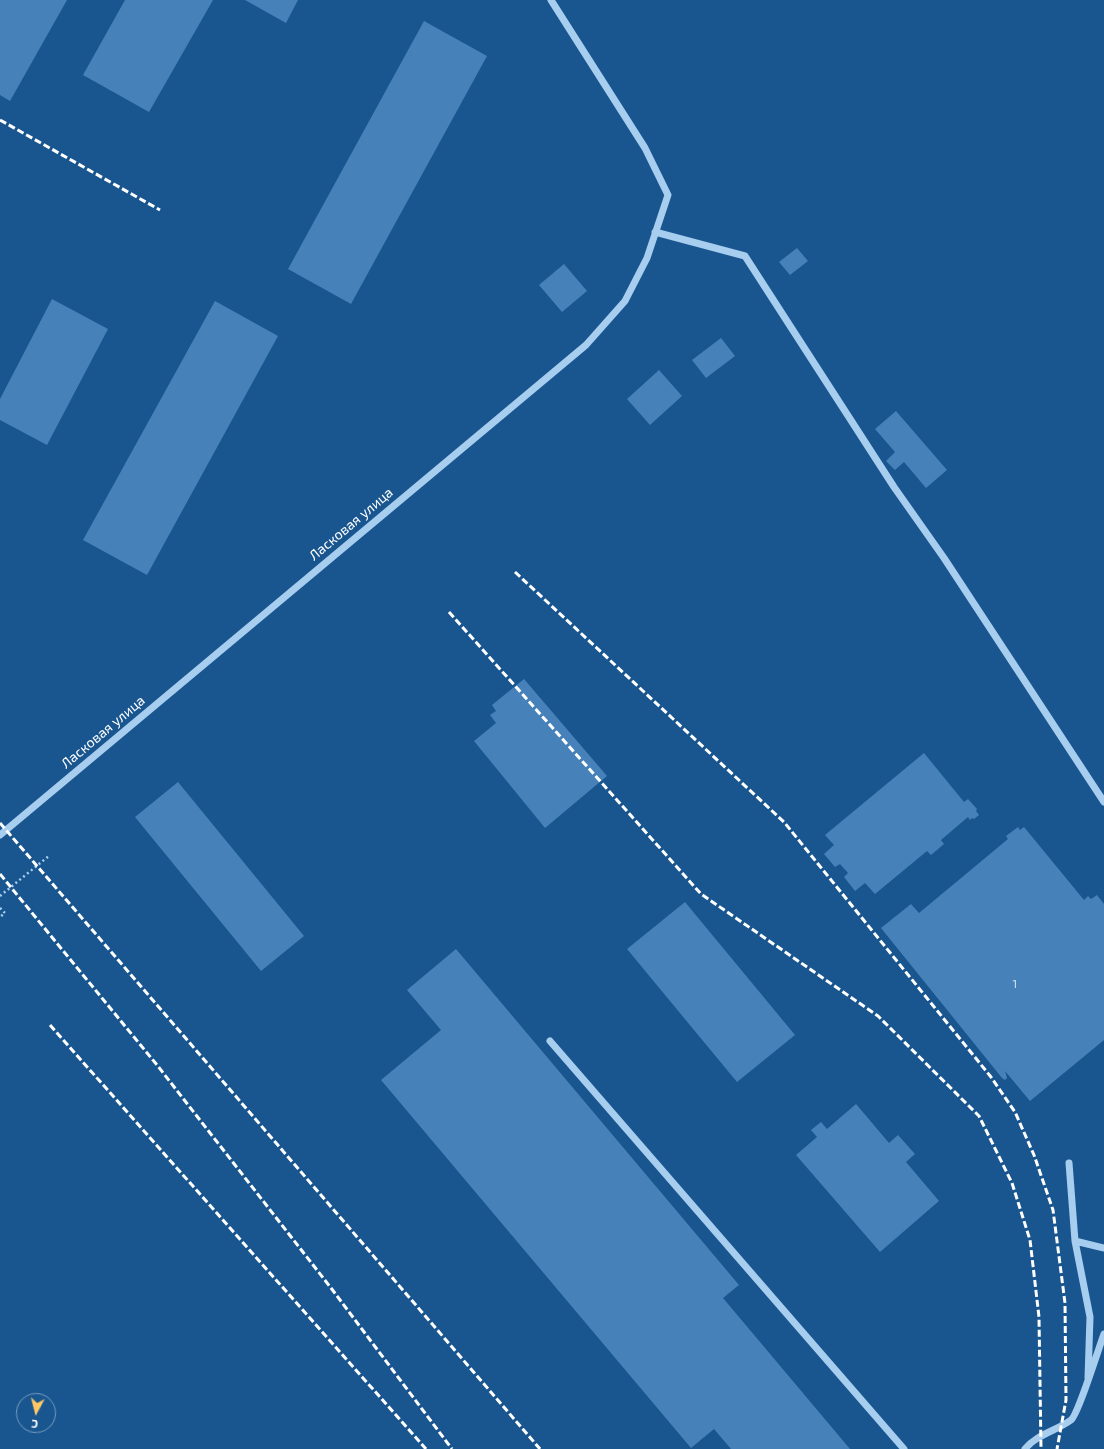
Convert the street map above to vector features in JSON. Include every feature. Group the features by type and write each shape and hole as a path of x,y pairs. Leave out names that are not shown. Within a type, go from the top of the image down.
{"street":[{"name":"Ласковая улица","path":"0,835 586,345 625,301 647,258 668,195 645,148 551,0"},
{"path":"656,232 745,256 894,487 948,565 1104,802"},
{"path":"550,1041 904,1449"},
{"path":"1069,1163 1075,1241 1090,1317 1088,1378"},
{"path":"1075,1241 1104,1248"},
{"path":"1025,1449 1030,1442 1073,1419 1081,1402 1104,1334"}],"path":[{"path":"0,896 50,855"},
{"path":"0,908 5,913 0,917"}],"building":[{"path":"0,0 67,0 10,101 0,95"},
{"path":"125,0 213,0 149,112 83,75"},
{"path":"245,0 298,0 286,23"},
{"path":"424,21 487,56 351,304 288,269"},
{"path":"797,248 808,261 790,275 779,262"},
{"path":"564,264 587,291 562,312 539,285"},
{"path":"52,299 108,329 47,445 0,420 0,399"},
{"path":"215,301 278,336 147,575 83,540"},
{"path":"721,338 735,356 706,378 692,360"},
{"path":"659,370 682,396 650,425 627,399"},
{"path":"896,411 947,470 926,488 904,462 895,470 886,461 895,452 875,429"},
{"path":"524,679 607,776 545,828 474,741 496,723 490,715 496,711 492,705"},
{"path":"924,753 964,802 968,799 977,809 976,811 979,815 970,820 968,817 941,840 944,844 931,855 927,851 875,894 865,883 855,891 844,877 848,873 840,864 835,867 824,854 834,845 825,835"},
{"path":"178,782 304,936 261,971 135,817"},
{"path":"1018,827 1020,830 1024,827 1084,900 1088,896 1091,899 1097,895 1104,904 1104,1040 1030,1101 1005,1071 1007,1078 1005,1080 1002,1078 881,928 911,904 919,913 1008,839 1006,836"},
{"path":"685,902 795,1035 737,1082 627,949"},
{"path":"456,949 739,1285 723,1298 850,1449 731,1449 714,1429 691,1448 381,1080 441,1030 407,990"},
{"path":"856,1104 889,1143 898,1135 915,1154 906,1162 939,1201 880,1252 796,1155 817,1137 811,1130 821,1122 827,1129"}],"railway":[{"path":"0,120 160,210"},
{"path":"515,572 784,822 991,1077 1015,1112 1034,1155 1053,1210 1065,1303 1066,1400 1057,1449"},
{"path":"449,612 701,894 878,1016 979,1116 1012,1183 1030,1240 1039,1317 1041,1449"},
{"path":"0,823 540,1449"},
{"path":"0,874 157,1065 331,1288 452,1449"},
{"path":"50,1025 426,1449"}]}
